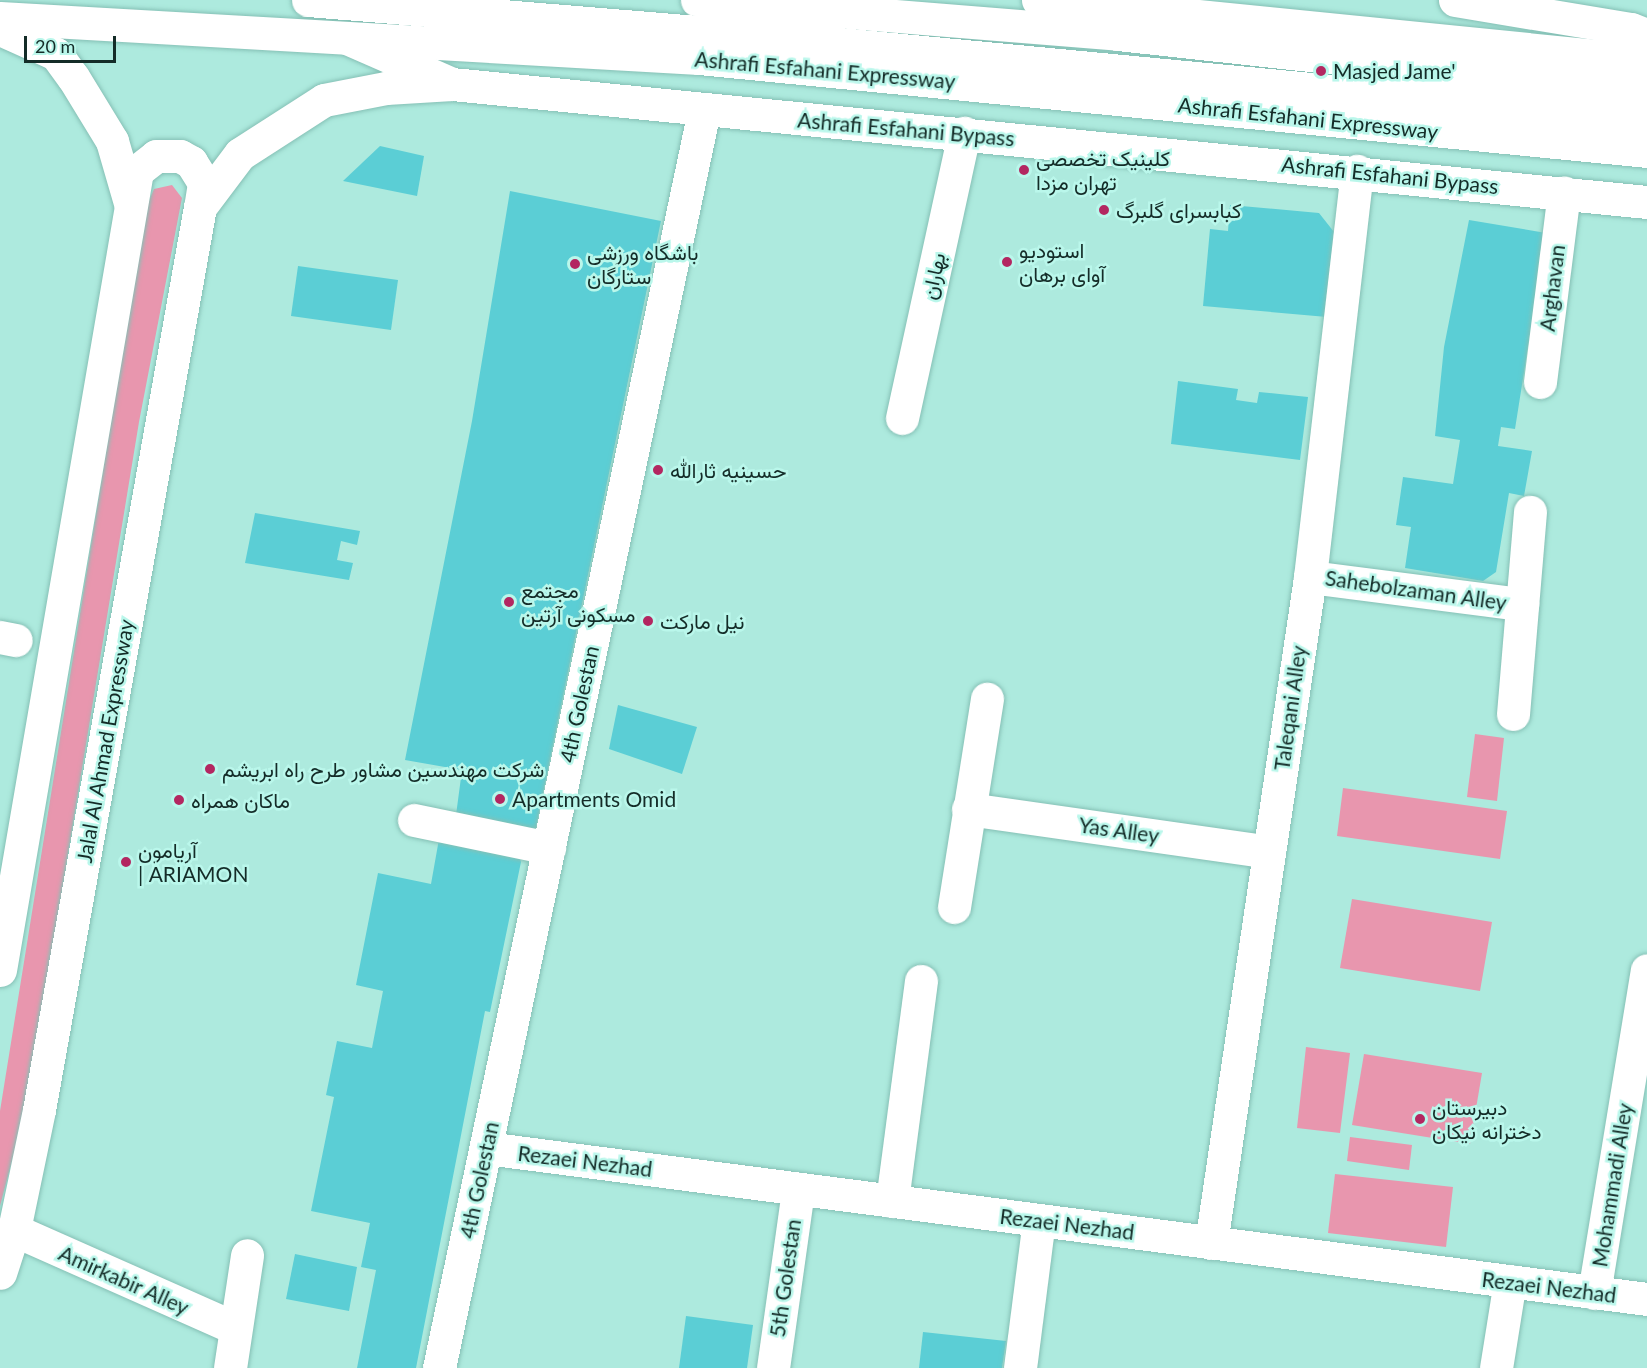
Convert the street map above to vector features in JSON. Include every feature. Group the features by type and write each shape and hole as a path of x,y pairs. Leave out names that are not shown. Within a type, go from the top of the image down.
{"main road":[{"path":"308,0 774,38 1647,121"},
{"path":"697,0 1118,34 1647,92"},
{"path":"1038,0 1647,61"},
{"path":"1455,0 1631,29 1647,35"},
{"name":"Ashrafi Esfahani Expressway","path":"0,18 699,58 1647,151"},
{"path":"0,29 56,54 112,141 130,205 0,970"},
{"path":"349,39 452,84"},
{"path":"200,207 240,154 324,100 386,88 452,84"},
{"name":"Ashrafi Esfahani Bypass","path":"452,84 704,111 1357,171 1647,202"},
{"name":"4th Golestan","path":"439,1368 704,111"},
{"name":"بهاران","path":"902,418 964,134"},
{"name":"Jalal Al Ahmad Expressway","path":"0,1272 14,1230 39,1110 204,183 199,171 180,156 168,153 146,161 138,171 130,205"},
{"name":"Taleqani Alley","path":"1211,1243 1310,576 1357,171"},
{"name":"Arghavan","path":"1539,382 1564,193"},
{"name":"Sahebolzaman Alley","path":"1514,714 1530,512"},
{"name":"Sahebolzaman Alley","path":"1310,576 1522,604"},
{"path":"954,907 987,699"},
{"name":"Yas Alley","path":"968,809 1269,852"},
{"path":"414,820 549,848"},
{"name":"Mohammadi Alley","path":"1594,1293 1647,970"},
{"path":"892,1201 921,981"},
{"name":"Rezaei Nezhad","path":"486,1148 1647,1299"},
{"name":"5th Golestan","path":"772,1368 798,1189"},
{"path":"1020,1368 1039,1220"},
{"name":"Amirkabir Alley","path":"14,1230 235,1328"},
{"path":"230,1368 247,1255"},
{"path":"1496,1368 1509,1281"}],"shaded area":[{"path":"172,185 182,198 139,422 27,1104 0,1206 0,1111 145,210 154,189"},
{"path":"1475,734 1504,738 1497,801 1467,797"},
{"path":"1343,788 1507,811 1500,859 1337,836"},
{"path":"1352,899 1492,922 1480,991 1340,968"},
{"path":"1306,1047 1350,1053 1340,1133 1297,1128"},
{"path":"1364,1054 1482,1073 1470,1144 1352,1125"},
{"path":"1350,1137 1412,1145 1409,1170 1347,1161"},
{"path":"1335,1174 1453,1187 1446,1247 1328,1233"}],"building":[{"path":"380,146 424,156 417,196 343,181"},
{"path":"510,191 661,221 535,832 456,815 462,770 405,760 472,421"},
{"path":"1230,205 1319,213 1334,232 1327,317 1203,306 1210,229 1228,231"},
{"path":"1469,220 1546,233 1515,429 1501,427 1498,446 1532,451 1524,496 1509,493 1496,572 1483,581 1405,568 1411,527 1396,525 1403,477 1453,484 1460,440 1435,436 1444,347"},
{"path":"298,266 398,280 391,330 291,316"},
{"path":"1178,381 1238,389 1236,400 1257,403 1259,392 1308,397 1300,460 1171,444"},
{"path":"255,513 360,531 357,545 341,541 337,560 353,563 349,580 245,563"},
{"path":"618,705 697,727 682,774 609,749"},
{"path":"439,839 519,855 521,862 490,1012 485,1011 416,1368 357,1368 376,1270 361,1267 370,1223 311,1211 334,1097 326,1095 337,1041 372,1048 383,991 356,985 378,873 431,884"},
{"path":"295,1254 357,1267 349,1311 286,1299"},
{"path":"686,1316 753,1325 747,1368 679,1368"},
{"path":"923,1332 1006,1341 1002,1368 919,1368"}],"place":[{"name":"Masjed Jame'","path":"1321,71"},
{"name":"کلینیک تخصصی تهران مزدا","path":"1024,170"},
{"name":"کبابسرای گلبرگ","path":"1104,210"},
{"name":"استودیو آوای برهان","path":"1007,262"},
{"name":"باشگاه ورزشی ستارگان","path":"575,264"},
{"name":"حسینیه ثارالله","path":"658,470"},
{"name":"مجتمع مسکونی آرتین","path":"509,602"},
{"name":"نیل مارکت","path":"648,621"},
{"name":"شرکت مهندسین مشاور طرح راه ابریشم","path":"210,769"},
{"name":"Apartments Omid","path":"500,799"},
{"name":"ماکان همراه","path":"179,800"},
{"name":"آریامون | ARIAMON","path":"126,862"},
{"name":"دبیرستان دخترانه نیکان","path":"1420,1119"}]}
